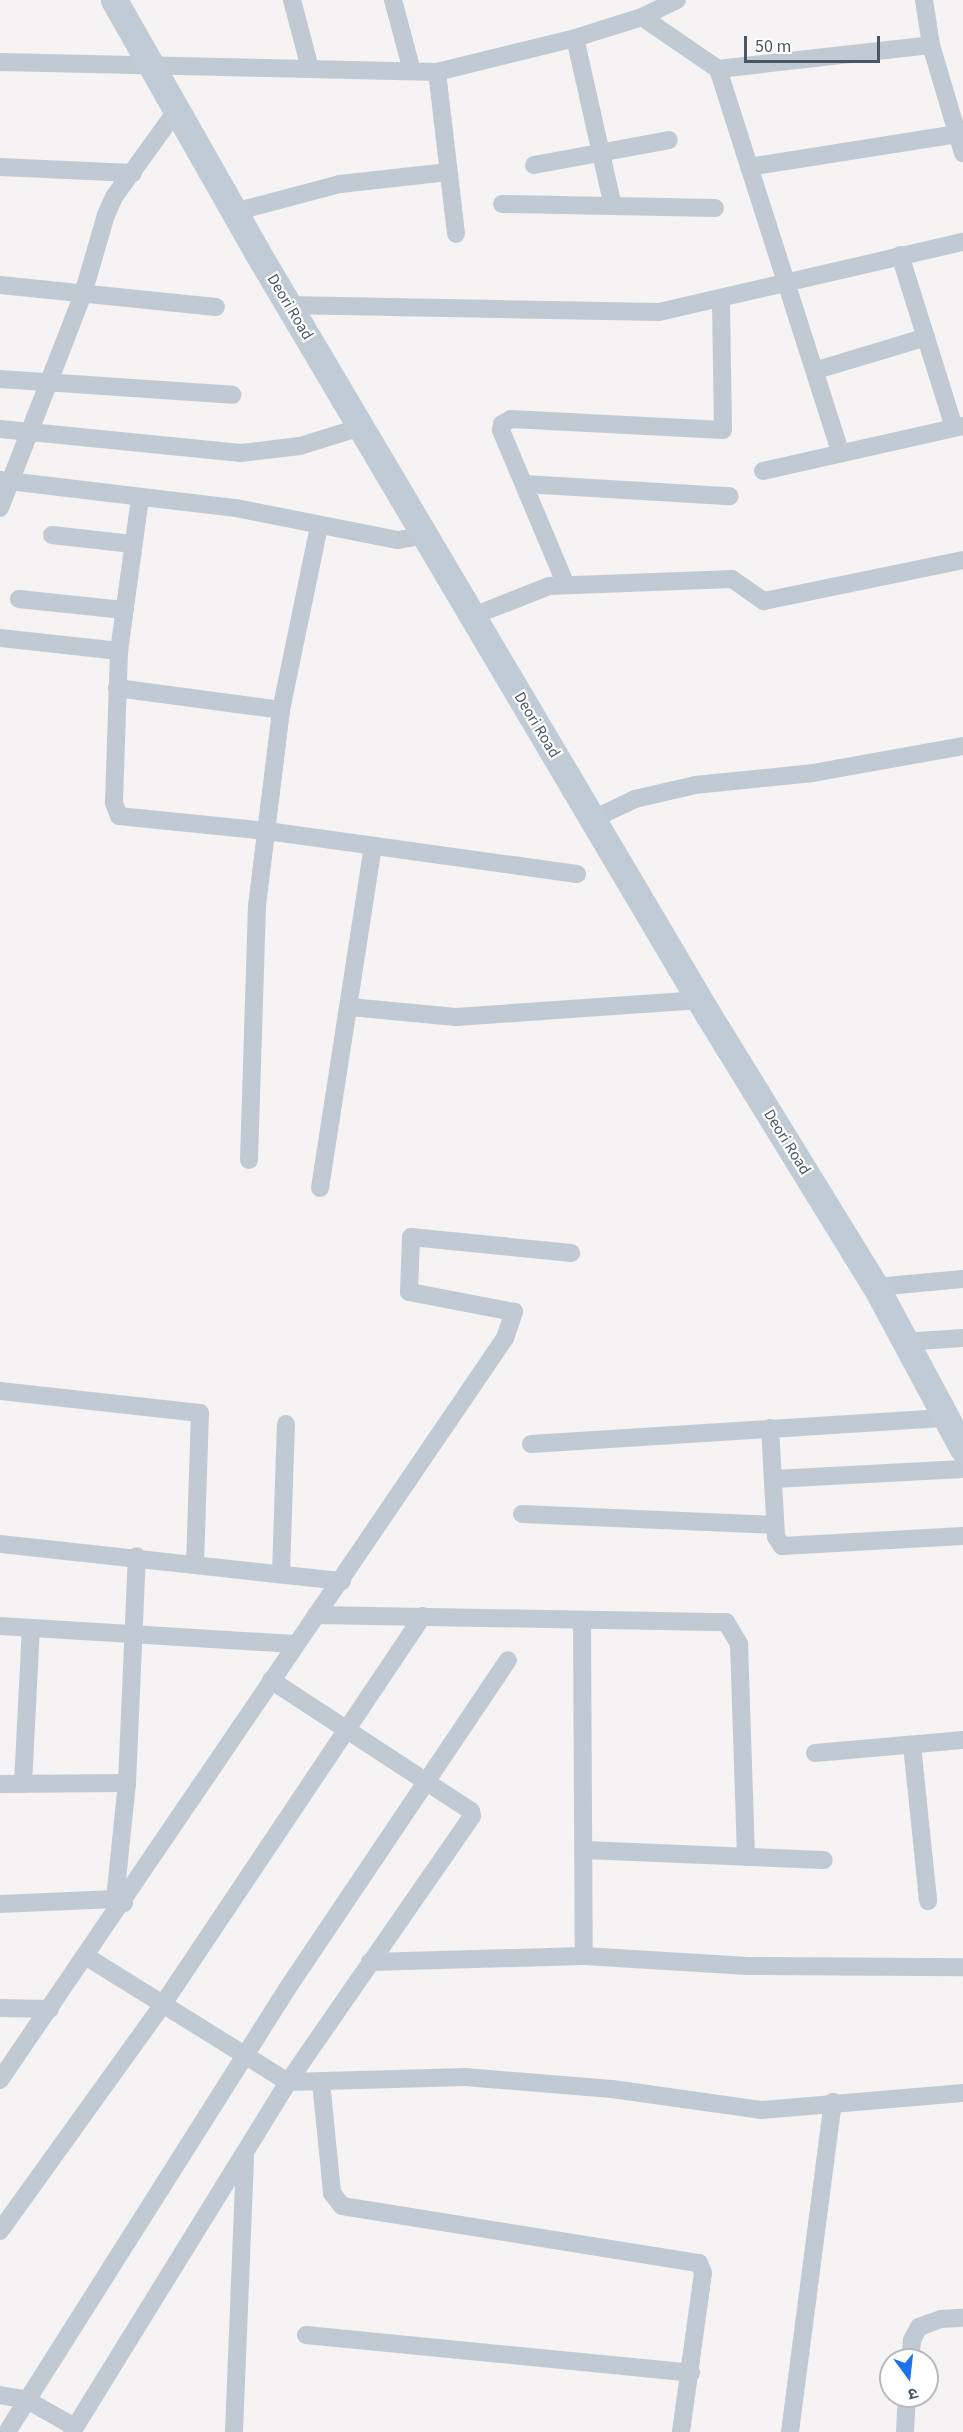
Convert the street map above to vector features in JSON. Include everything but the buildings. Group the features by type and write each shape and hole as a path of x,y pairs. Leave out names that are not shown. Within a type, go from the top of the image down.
{"street":[{"name":"Deori Road","path":"114,0 288,305 700,1000 876,1287 943,1418 963,1449"},
{"path":"292,0 310,68"},
{"path":"393,0 412,71"},
{"path":"0,62 437,72 575,38 642,17 677,0"},
{"path":"924,0 931,45 963,153"},
{"path":"642,17 718,69 790,284 840,451"},
{"path":"575,38 613,206"},
{"path":"718,69 931,45"},
{"path":"437,72 456,234"},
{"path":"0,508 5,481 29,432 83,294 106,215 177,110"},
{"path":"749,167 957,134"},
{"path":"534,165 669,140"},
{"path":"0,167 133,172"},
{"path":"234,212 340,184 448,172"},
{"path":"502,204 715,207"},
{"path":"288,305 660,312 790,284 900,255 963,242"},
{"path":"763,471 840,451 958,426 900,255"},
{"path":"0,285 216,307"},
{"path":"566,585 501,430 502,424 511,418 723,430 722,298"},
{"path":"817,370 926,337"},
{"path":"0,379 232,395"},
{"path":"0,429 241,453 300,446 361,427"},
{"path":"5,481 236,508 398,540 425,535"},
{"path":"525,484 730,496"},
{"path":"140,498 118,651 114,803 119,816 267,831 577,874"},
{"path":"249,1160 257,906 281,710 319,526"},
{"path":"52,535 132,544"},
{"path":"473,616 549,586 732,579 764,601 963,560"},
{"path":"19,599 123,610"},
{"path":"0,639 118,651"},
{"path":"117,688 281,710"},
{"path":"593,819 635,799 695,784 813,773 963,746"},
{"path":"320,1188 350,1007 373,846"},
{"path":"350,1007 456,1017 700,1000"},
{"path":"0,2080 87,1957 119,1901 294,1644 342,1581 505,1338 514,1312 409,1292 411,1237 571,1253"},
{"path":"876,1287 963,1279"},
{"path":"904,1342 963,1338"},
{"path":"0,1391 200,1413 195,1563"},
{"path":"531,1444 943,1418"},
{"path":"281,1573 286,1424"},
{"path":"770,1428 776,1537 785,1547 963,1536"},
{"path":"774,1479 963,1469"},
{"path":"522,1514 775,1525"},
{"path":"0,1544 137,1556 342,1581"},
{"path":"119,1901 135,1632 137,1556"},
{"path":"316,1615 726,1622 732,1626 739,1644 746,1857"},
{"path":"0,2231 163,2004 423,1616"},
{"path":"582,1620 584,1956"},
{"path":"0,1626 135,1632 294,1644"},
{"path":"23,1784 32,1628"},
{"path":"7,2432 244,2058 429,1783 508,1660"},
{"path":"0,2395 27,2400 74,2430 245,2156 288,2082 472,1816 471,1811 346,1732 271,1680"},
{"path":"815,1753 963,1740"},
{"path":"912,1745 928,1901"},
{"path":"0,1784 127,1783"},
{"path":"585,1850 824,1860"},
{"path":"0,1904 119,1901"},
{"path":"370,1962 584,1956 748,1966 963,1967"},
{"path":"87,1957 244,2058 288,2082 465,2077 530,2081 761,2110 833,2102 963,2093"},
{"path":"0,2008 50,2009"},
{"path":"321,2082 332,2193 342,2206 699,2263 703,2272 691,2373 681,2432"},
{"path":"790,2432 833,2102"},
{"path":"234,2432 245,2156"},
{"path":"911,2348 912,2340 919,2327 941,2319 963,2318"},
{"path":"306,2335 691,2373"},
{"path":"905,2432 907,2408"}]}
